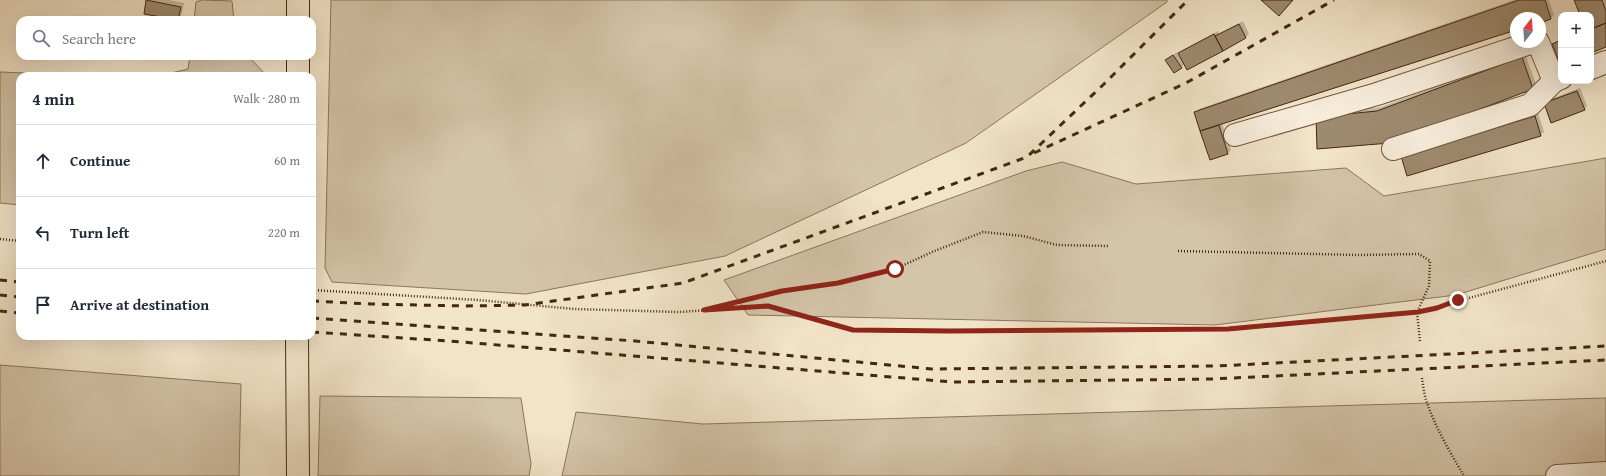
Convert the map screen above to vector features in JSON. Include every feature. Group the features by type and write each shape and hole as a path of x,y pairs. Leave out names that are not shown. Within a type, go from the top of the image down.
{"main road":[{"path":"298,0 298,16"},
{"path":"298,60 298,72"},
{"path":"297,340 298,476"}],"street":[{"path":"1235,135 1377,94 1515,48"},
{"path":"1393,149 1530,105 1557,80 1541,48"},
{"path":"1594,67 1606,62"},
{"path":"1556,476 1606,472"}],"path":[{"path":"704,310 782,291 838,283 895,269 932,252 983,232 1023,236 1057,245 1108,246"},
{"path":"0,239 16,241"},
{"path":"1178,251 1360,255 1419,254 1430,261 1429,286 1418,312 1420,342"},
{"path":"316,290 478,300 574,309 679,312 768,306 853,330 950,331 1228,329 1418,312 1606,261"},
{"path":"1422,378 1425,399 1448,448 1464,476"}],"shaded area":[{"path":"202,0 232,1 234,16 194,16 196,2"},
{"path":"331,0 1167,0 1167,2 966,143 725,256 526,294 332,282 325,268"},
{"path":"189,60 252,60 263,72 176,72 188,69"},
{"path":"0,72 16,73 16,205 0,203"},
{"path":"1606,158 1606,249 1456,295 1215,325 748,315 724,280 1026,171 1062,162 1136,184 1346,168 1384,196"},
{"path":"0,365 241,384 239,476 0,476"},
{"path":"320,396 521,398 531,464 529,476 318,476"},
{"path":"1606,398 1606,476 562,476 576,412 703,424"}],"building":[{"path":"146,0 181,7 179,16 155,16 144,14"},
{"path":"1261,0 1293,0 1279,16"},
{"path":"1519,0 1545,0 1551,19 1546,21 1546,12 1510,12 1510,32 1200,131 1194,112"},
{"path":"1574,0 1602,0 1606,11 1606,23 1594,28 1594,12 1579,12"},
{"path":"1606,23 1606,47 1594,52 1594,48 1594,28"},
{"path":"1239,24 1246,38 1223,51 1215,36"},
{"path":"1214,34 1223,51 1187,70 1178,53"},
{"path":"1558,41 1558,59 1552,44"},
{"path":"1173,55 1182,68 1174,73 1165,60"},
{"path":"1522,57 1533,89 1390,143 1317,149 1316,117 1377,111"},
{"path":"1577,91 1585,110 1551,123 1544,103"},
{"path":"1535,116 1541,136 1407,176 1401,156"},
{"path":"1219,125 1228,154 1210,160 1200,131"}],"railway":[{"path":"316,301 465,306 525,305 683,283 1027,157 1104,84 1188,0"},
{"path":"1034,153 1186,83 1334,0"},
{"path":"0,280 16,282"},
{"path":"0,295 16,297"},
{"path":"0,311 16,313"},
{"path":"316,318 635,341 932,369 1217,366 1606,346"},
{"path":"316,332 449,341 953,382 1212,379 1606,360"}],"route":[{"path":"895,269 838,283 782,291 704,310 768,306 853,330 950,331 1228,329 1418,312 1437,308 1458,300"}]}
